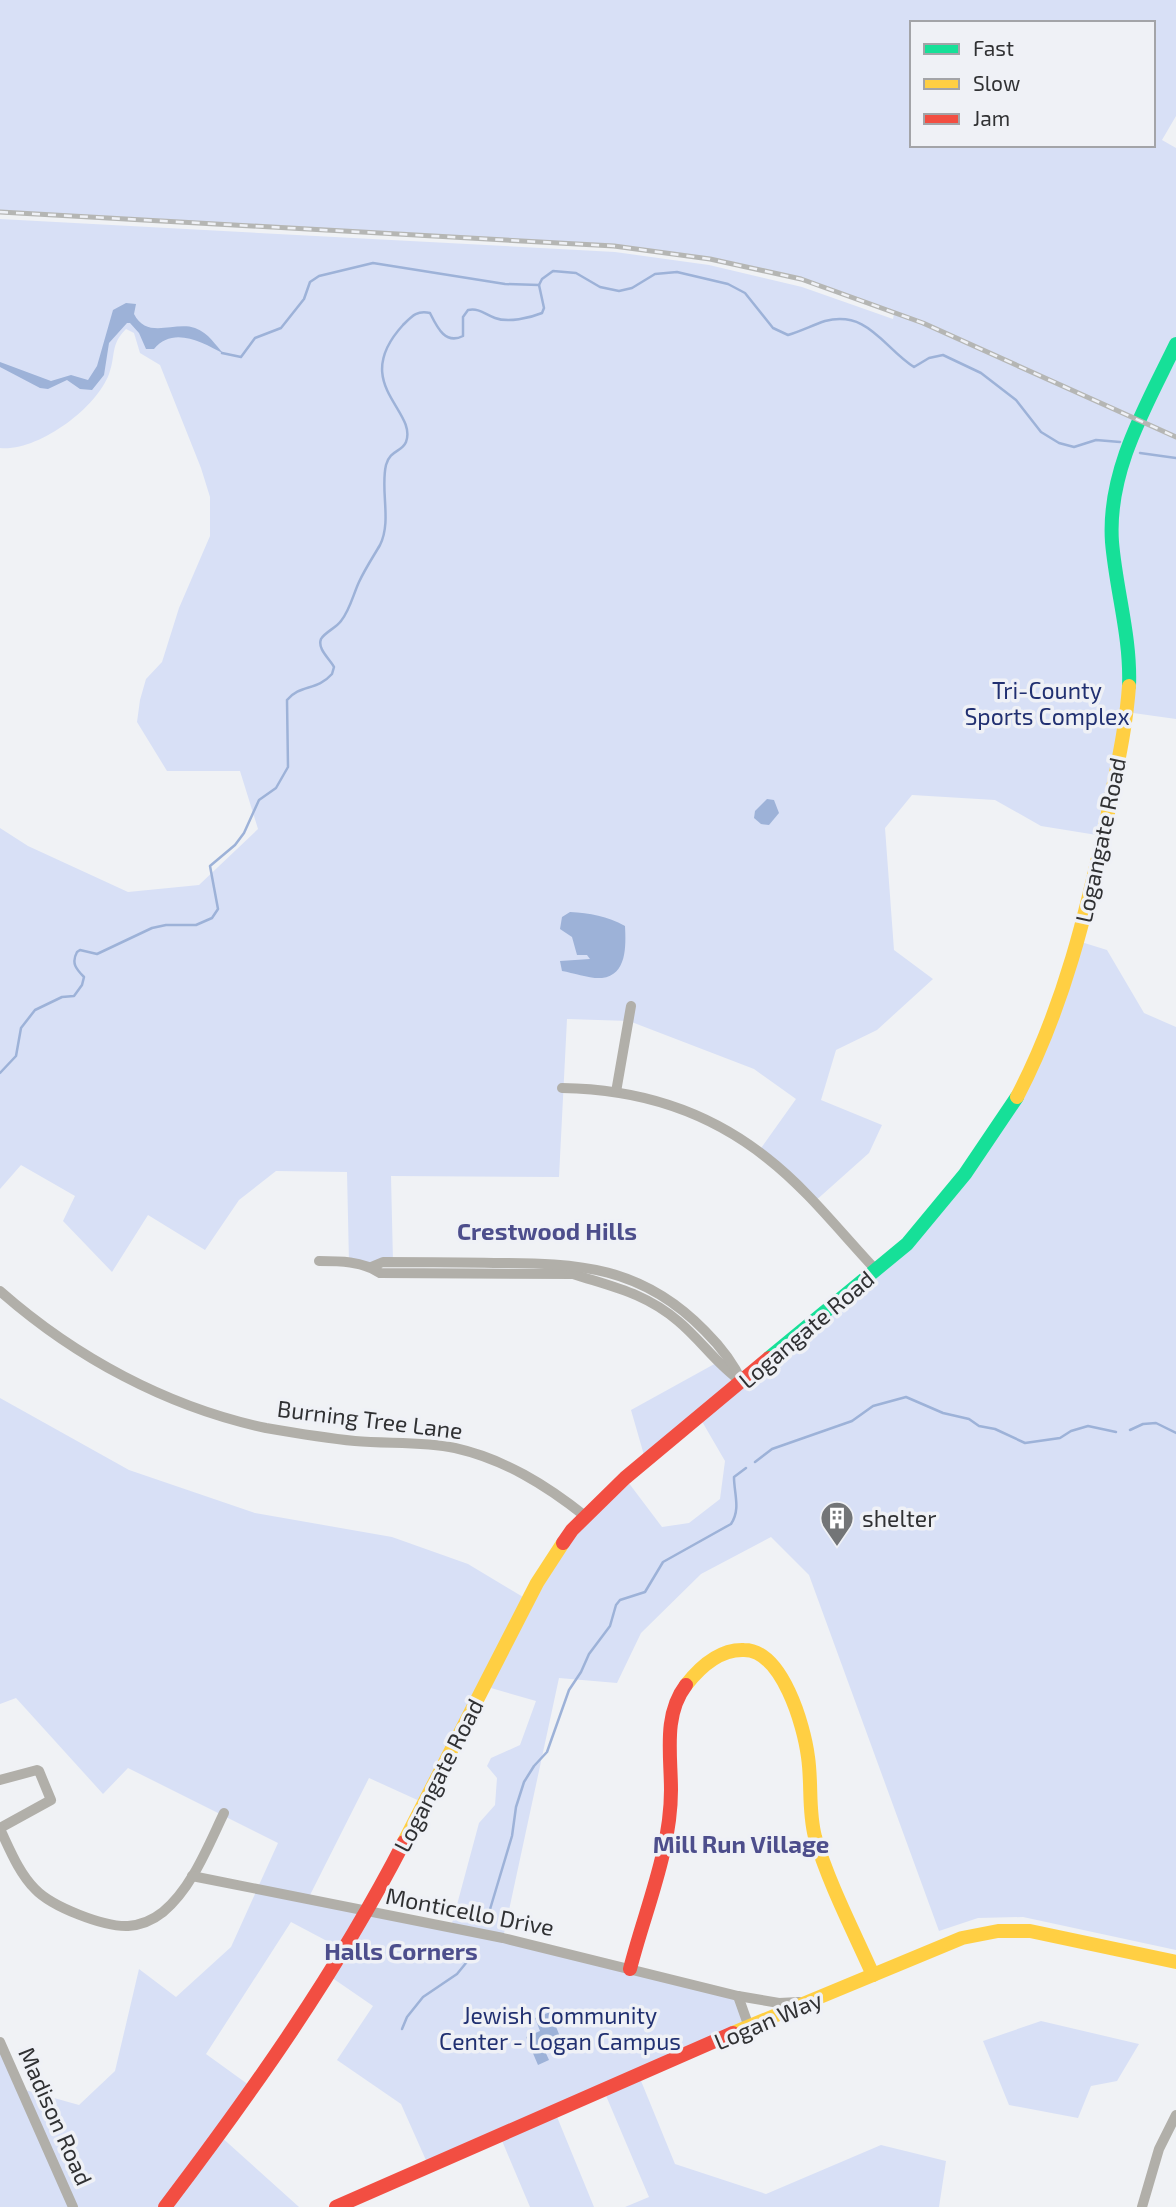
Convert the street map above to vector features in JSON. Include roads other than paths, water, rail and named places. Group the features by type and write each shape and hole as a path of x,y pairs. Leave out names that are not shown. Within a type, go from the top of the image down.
{"street":[{"name":"Logangate Road","path":"165,2207 261,2077 367,1912 537,1583 572,1530 625,1478 876,1270 931,1219 1017,1099 1042,1047 1069,971 1093,886 1121,746 1128,696 1129,649 1112,539 1115,491 1122,462 1176,344"},
{"path":"616,1092 631,1006"},
{"path":"562,1088 636,1095 683,1109 717,1124 747,1142 790,1178 876,1270"},
{"path":"319,1261 341,1261 371,1267 383,1262 536,1263 574,1270 624,1289 665,1311 691,1333 726,1371 742,1382"},
{"name":"Burning Tree Lane","path":"0,1291 44,1327 111,1370 187,1404 264,1427 354,1441 437,1445 473,1453 531,1477 585,1517"},
{"path":"630,1969 658,1872 670,1818 671,1739 675,1706 683,1689 704,1665 722,1653 740,1649 757,1652 774,1667 796,1714 807,1754 814,1835 873,1975"},
{"path":"0,1780 37,1770 51,1800 0,1829 17,1864 35,1889 60,1907 108,1924 127,1926 154,1919 171,1904 192,1876 224,1812"},
{"name":"Monticello Drive","path":"192,1876 477,1933 738,1997 779,2003 807,2001"},
{"name":"Logan Way","path":"336,2207 807,2001 961,1938 998,1931 1030,1931 1176,1962"},
{"path":"738,1997 749,2026"},
{"name":"Madison Road","path":"0,2042 73,2207"},
{"path":"1142,2207 1159,2149 1176,2115"}],"water":[{"path":"126,303 136,304 134,314 139,322 146,326 195,328 208,336 224,354 197,341 179,337 170,338 154,349 146,349 139,333 127,323 109,343 104,375 92,390 80,389 67,380 48,389 40,388 0,367 0,362 51,381 71,375 88,380 97,366 113,310"},
{"path":"767,799 774,800 779,813 769,825 761,824 754,818 755,811"},
{"path":"570,912 598,916 625,926 621,966 610,976 592,978 562,971 560,961 590,959 587,955 577,955 572,937 560,929 562,917"},
{"path":"550,2012 561,2039 543,2047 549,2060 538,2065 526,2037 540,2031 535,2018"}],"waterway":[{"path":"222,353 241,357 255,338 281,328 304,299 310,282 319,276 373,263 505,284 539,285"},
{"path":"0,1073 16,1056 21,1028 35,1010 62,997 74,996 82,985 84,977 74,963 77,952 80,950 97,954 152,928 196,925 212,918 218,909 210,866 235,845 244,833 259,800 276,788 288,767 287,700 332,674 334,667 322,650 321,639 344,617 383,536 386,516 386,465 390,456 406,442 407,430 383,380 382,364 388,346 403,325 415,315 430,313 442,333 457,338 463,336 463,317 468,310 506,320 542,313 544,308 539,285 542,279 553,271 576,273 600,287 619,291 632,288 655,274 677,272 728,284 745,293 773,328 788,335 825,321 840,319 864,325 914,367 929,358 943,355 981,373 1016,400 1041,432 1059,443 1074,447 1096,440 1120,442"},
{"path":"1140,453 1176,458"},
{"path":"755,1462 772,1449 852,1421 873,1406 906,1397 943,1413 969,1419 979,1426 995,1429 1025,1443 1060,1438 1071,1431 1088,1426 1116,1432"},
{"path":"1130,1430 1143,1424 1156,1423 1176,1433"},
{"path":"488,1916 512,1836 516,1807 524,1782 547,1752 569,1690 589,1654 610,1626 616,1605 620,1600 645,1592 663,1562 731,1524 736,1507 734,1477 746,1468"},
{"path":"402,2029 407,2017 423,1997 457,1974 466,1963 472,1947"}],"railway":[{"path":"0,212 614,246 710,259 801,279 923,323 1176,437"}],"place":[{"name":"shelter","path":"837,1548"}],"district":[{"name":"Crestwood Hills","path":"547,1230"},
{"name":"Mill Run Village","path":"741,1843"},
{"name":"Halls Corners","path":"401,1950"}],"park label":[{"name":"Tri-County Sports Complex","path":"1047,703"},
{"name":"Jewish Community Center - Logan Campus","path":"560,2028"}]}
